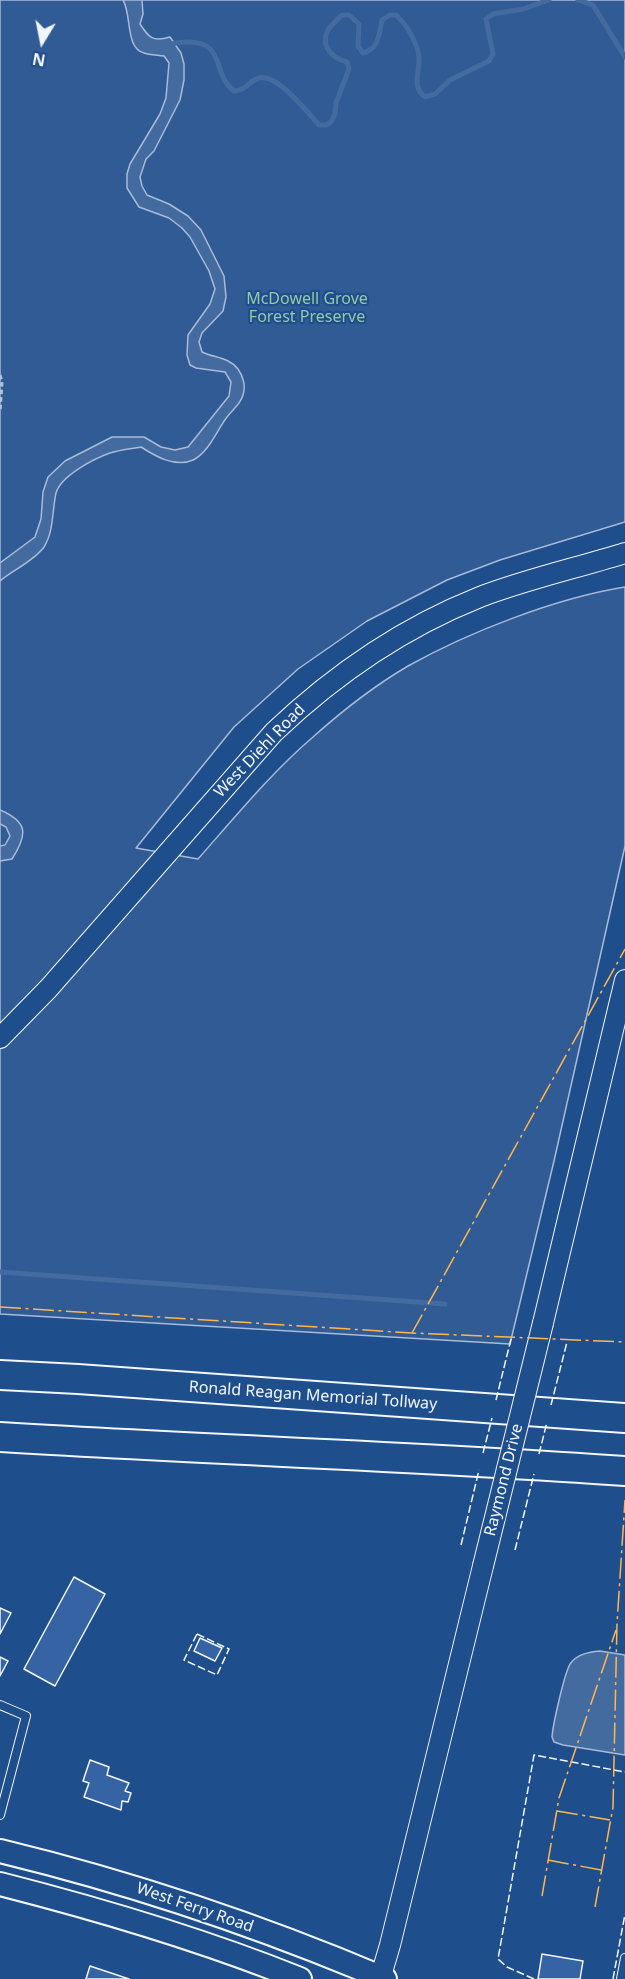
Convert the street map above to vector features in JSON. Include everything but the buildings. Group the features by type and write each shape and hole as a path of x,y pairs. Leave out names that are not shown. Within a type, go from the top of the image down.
{"highway":[{"name":"Ronald Reagan Memorial Tollway","path":"0,1375 625,1418"},
{"path":"0,1437 417,1457 625,1472"}],"main road":[{"name":"West Ferry Road","path":"0,1851 115,1881 192,1906 317,1950 382,1978"},
{"name":"West Ferry Road","path":"0,1884 83,1906 249,1959 300,1979"}],"street":[{"name":"West Diehl Road","path":"0,1038 48,989 274,732 340,674 409,630 482,596 625,553"},
{"name":"Raymond Drive","path":"382,1978 624,986"}],"lane":[{"path":"0,1705 26,1716 0,1815"},
{"path":"621,1979 625,1958"}],"path":[{"path":"0,375 2,382 0,412"}],"green space":[{"name":"McDowell Grove Forest Preserve","path":"0,0 625,0 625,522 500,560 447,580 367,621 298,669 234,727 136,848 198,859 283,765 347,708 395,674 432,653 514,618 571,599 625,587 625,846 510,1344 0,1314"}],"shaded area":[{"path":"123,0 142,0 143,14 140,24 143,29 155,39 170,37 181,53 184,80 180,100 154,151 146,159 140,177 147,195 169,204 188,216 201,230 224,276 226,297 223,311 202,333 199,342 202,352 226,360 238,369 243,381 244,392 240,402 204,452 193,460 172,462 141,447 110,453 95,459 71,474 56,493 51,528 44,547 35,557 0,581 0,563 35,537 41,519 43,492 48,477 65,461 112,437 144,437 161,447 175,450 188,447 229,396 231,382 225,372 196,368 190,365 187,355 188,335 210,304 215,289 209,271 190,237 182,228 169,218 139,207 127,188 130,164 160,114 166,98 169,63 164,56 144,53 134,45"},
{"path":"0,810 16,819 23,836 12,859 0,861 0,846 5,845 10,836 6,827 0,824"},
{"path":"600,1651 625,1655 625,1755 563,1745 554,1742 552,1737 559,1700 570,1664 580,1656"}],"waterway":[{"path":"168,46 186,42 199,43 208,47 217,60 227,84 234,91 242,89 255,79 266,78 292,95 319,125 326,125 331,122 335,114 336,103 349,69 347,62 337,58 329,51 325,41 328,30 342,15 349,15 359,24 358,46 363,53 375,44 382,20 390,15 396,15 414,40 419,57 417,84 425,97 435,94 450,80 489,61 493,54 486,19 493,14 523,9 549,0"},
{"path":"578,0 593,5 625,57"},
{"path":"0,1272 445,1304"}],"fence":[{"path":"496,1400 511,1339"},
{"path":"551,1405 567,1342"},
{"path":"483,1453 492,1418"},
{"path":"539,1454 547,1422"},
{"path":"461,1545 479,1470"},
{"path":"515,1550 534,1474"},
{"path":"197,1634 229,1649 217,1675 184,1660 197,1634"},
{"path":"534,1979 507,1967 498,1959 534,1755 625,1772"},
{"path":"613,1979 625,1914"}],"power":[{"path":"412,1333 625,949"},
{"path":"0,1307 412,1333 625,1342"},
{"path":"595,1907 613,1807 617,1624 625,1500"},
{"path":"542,1896 559,1798 616,1630"},
{"path":"557,1811 610,1820"},
{"path":"548,1860 601,1870"}]}
